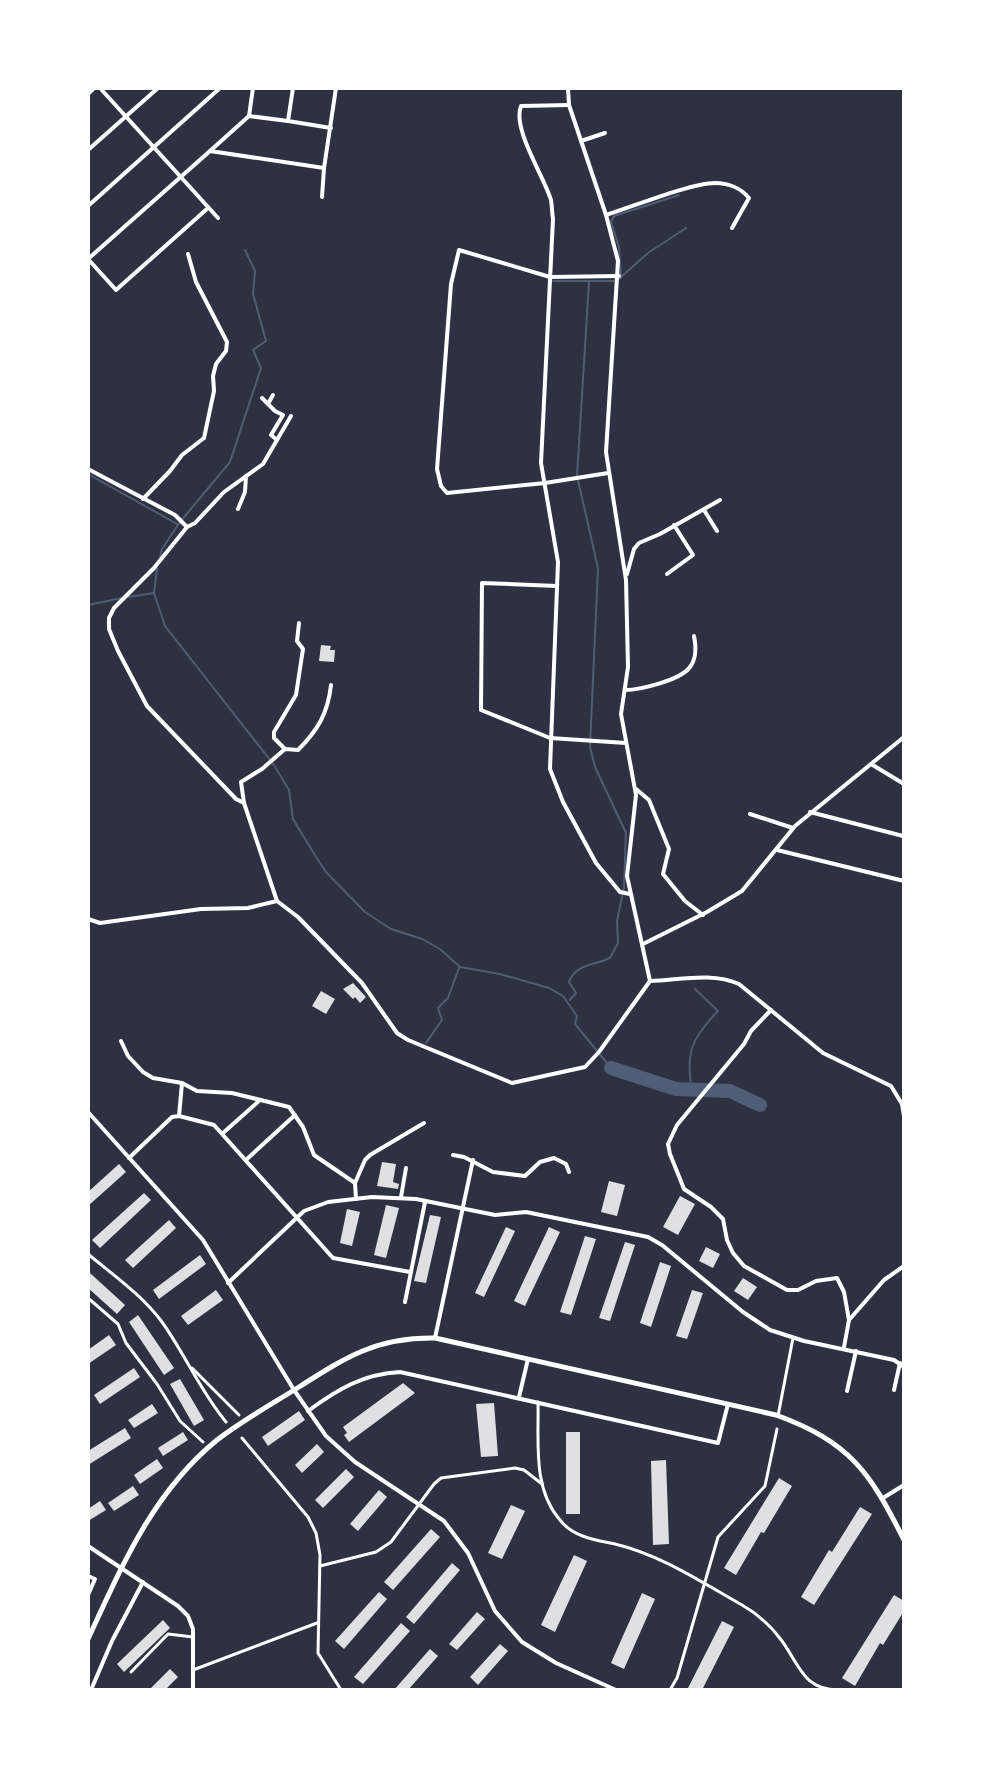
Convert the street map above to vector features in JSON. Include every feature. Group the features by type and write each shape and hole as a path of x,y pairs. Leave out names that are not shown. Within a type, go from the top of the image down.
{"street":[{"path":"88,94 97,88 218,218"},
{"path":"88,150 158,88"},
{"path":"88,206 220,88"},
{"path":"208,208 116,290 88,259 249,116 253,88"},
{"path":"288,121 293,88"},
{"path":"322,197 336,88"},
{"path":"285,749 241,782 244,803 277,901 298,917 362,983 397,1033 512,1083 585,1067 650,981 629,894 627,858 636,789 621,714 628,667 626,580 606,452 619,276 615,247 569,105 568,88"},
{"path":"569,105 521,106 519,112 527,143 551,201 553,238 541,463 547,513 558,562 550,769 563,802 596,863 620,892 629,894"},
{"path":"249,116 331,128"},
{"path":"581,141 605,133"},
{"path":"210,151 324,168"},
{"path":"606,215 699,185 718,182 744,192 749,198 732,228"},
{"path":"608,473 447,493 438,478 437,469 451,284 459,250 550,277 619,276"},
{"path":"143,499 182,455 204,438 216,364 226,351 225,336 202,295 188,254"},
{"path":"268,404 273,395"},
{"path":"262,398 283,415 271,435 277,440"},
{"path":"244,803 236,799 147,706 118,651 109,629 109,618 186,526 195,523 224,492 263,464 291,416"},
{"path":"88,469 177,517 186,526"},
{"path":"246,476 245,492 239,508 247,508"},
{"path":"626,580 634,549 639,543 720,500"},
{"path":"704,510 717,531"},
{"path":"667,574 693,555 674,525"},
{"path":"557,586 482,583 481,710 550,738 626,743"},
{"path":"299,623 297,641 303,649 296,695 274,732 274,738 285,749 298,750 313,735 328,707 331,685"},
{"path":"625,690 658,683 690,668 694,658 694,636"},
{"path":"643,944 703,915 742,891 793,828 904,737"},
{"path":"871,764 904,784"},
{"path":"636,789 649,800 669,849 663,874 685,901 703,915"},
{"path":"810,812 903,836"},
{"path":"750,814 793,828"},
{"path":"777,850 904,881"},
{"path":"88,919 100,923 201,909 248,908 277,901"},
{"path":"650,981 708,977 739,984 823,1053 891,1086 902,1104 904,1116"},
{"path":"771,1010 677,1125 668,1144 684,1189 723,1219 727,1240 744,1266 780,1288 798,1290 816,1281 837,1278 844,1292 849,1320 843,1348"},
{"path":"121,1041 128,1056 153,1078 182,1083 197,1091 232,1093 289,1107 314,1155 355,1183"},
{"path":"179,1116 182,1083"},
{"path":"223,1134 260,1100"},
{"path":"88,1112 203,1240 294,1390 326,1436 343,1452 444,1521 459,1538 495,1611 522,1642 541,1655 616,1690"},
{"path":"246,1160 295,1115"},
{"path":"129,1158 172,1117 214,1125 333,1258 410,1272"},
{"path":"356,1199 355,1183 370,1155 424,1123"},
{"path":"453,1155 473,1160 493,1172 525,1176 540,1162 554,1158 566,1164 569,1172"},
{"path":"435,1338 473,1160"},
{"path":"400,1198 406,1168"},
{"path":"228,1283 313,1206 356,1199 400,1198 495,1215 526,1212 648,1237 770,1330 902,1365 894,1390"},
{"path":"405,1302 425,1202"},
{"path":"88,1254 139,1296 161,1320 195,1378 226,1422"},
{"path":"849,1320 884,1280 904,1266"},
{"path":"88,1298 118,1324 126,1343 180,1421 203,1442"},
{"path":"88,1639 121,1568 161,1500 195,1460 245,1421 345,1358 371,1346 397,1340 435,1338 778,1416 832,1441 859,1465 883,1498 904,1540"},
{"path":"778,1416 793,1338"},
{"path":"847,1391 856,1351"},
{"path":"519,1397 528,1359"},
{"path":"189,1365 239,1415"},
{"path":"308,1411 349,1383 366,1376 386,1372 415,1373 718,1443 728,1404"},
{"path":"538,1402 538,1462 542,1484 560,1521 572,1531 593,1540 650,1554 756,1612 782,1642 806,1678 815,1686 838,1690"},
{"path":"670,1690 681,1664 702,1583 718,1537 765,1486 777,1429"},
{"path":"242,1438 308,1517 319,1545 318,1653 341,1690"},
{"path":"320,1566 376,1552 397,1536 434,1484 446,1476 515,1468 524,1470 542,1484"},
{"path":"883,1498 904,1485"},
{"path":"88,1546 178,1606 188,1616 193,1637 193,1690"},
{"path":"88,1576 95,1579 88,1595"},
{"path":"91,1690 143,1582"},
{"path":"193,1670 317,1623"},
{"path":"131,1672 168,1634 193,1637"}],"building":[{"path":"321,645 331,646 330,650 335,650 334,662 319,661"},
{"path":"353,983 366,997 360,1003 343,989"},
{"path":"321,991 335,999 326,1014 312,1006"},
{"path":"382,1162 396,1164 393,1182 399,1184 398,1189 377,1186"},
{"path":"119,1164 126,1172 88,1206 88,1192"},
{"path":"609,1181 625,1185 617,1216 601,1212"},
{"path":"144,1193 151,1200 100,1248 92,1240"},
{"path":"680,1196 695,1204 678,1235 663,1227"},
{"path":"386,1205 399,1208 386,1258 374,1255"},
{"path":"347,1209 360,1212 352,1246 340,1243"},
{"path":"430,1215 441,1217 426,1283 414,1281"},
{"path":"169,1220 176,1228 133,1268 125,1260"},
{"path":"506,1227 515,1231 484,1297 475,1293"},
{"path":"549,1227 560,1232 525,1306 514,1301"},
{"path":"585,1236 596,1239 571,1315 560,1312"},
{"path":"625,1242 635,1245 610,1321 599,1318"},
{"path":"706,1247 720,1254 713,1268 699,1261"},
{"path":"200,1255 206,1264 159,1299 153,1290"},
{"path":"660,1262 671,1266 651,1327 640,1323"},
{"path":"90,1273 125,1305 117,1314 88,1288"},
{"path":"743,1278 757,1287 748,1300 734,1291"},
{"path":"216,1290 223,1300 188,1325 181,1316"},
{"path":"692,1290 703,1293 687,1339 676,1336"},
{"path":"138,1315 174,1368 164,1375 129,1322"},
{"path":"109,1335 116,1345 88,1364 88,1350"},
{"path":"134,1368 140,1377 100,1404 94,1395"},
{"path":"180,1379 204,1420 194,1426 170,1384"},
{"path":"403,1383 415,1393 349,1442 343,1427"},
{"path":"494,1403 498,1456 481,1457 476,1404"},
{"path":"152,1404 158,1413 134,1428 128,1420"},
{"path":"299,1411 305,1420 268,1446 262,1437"},
{"path":"125,1428 131,1438 88,1465 88,1451"},
{"path":"183,1432 188,1440 163,1456 158,1448"},
{"path":"566,1432 580,1432 580,1514 566,1514"},
{"path":"317,1444 324,1452 302,1473 295,1465"},
{"path":"157,1459 163,1468 140,1484 134,1475"},
{"path":"666,1460 669,1544 653,1545 651,1461"},
{"path":"346,1469 354,1477 323,1508 315,1500"},
{"path":"779,1478 792,1486 736,1575 724,1568"},
{"path":"133,1486 139,1495 114,1511 108,1503"},
{"path":"379,1490 387,1497 358,1531 350,1524"},
{"path":"100,1501 106,1510 88,1521 88,1509"},
{"path":"511,1505 525,1511 502,1559 488,1553"},
{"path":"860,1507 872,1514 814,1605 801,1597"},
{"path":"431,1529 440,1537 393,1590 384,1582"},
{"path":"574,1555 587,1561 555,1632 541,1625"},
{"path":"452,1563 460,1570 414,1624 406,1617"},
{"path":"379,1592 387,1599 344,1649 335,1641"},
{"path":"642,1593 655,1599 624,1669 611,1663"},
{"path":"894,1595 904,1601 904,1611 883,1645 880,1643 855,1686 842,1678"},
{"path":"477,1612 485,1619 457,1650 449,1644"},
{"path":"163,1620 170,1628 124,1672 117,1664"},
{"path":"722,1621 734,1627 702,1690 687,1690"},
{"path":"401,1623 410,1631 363,1684 354,1677"},
{"path":"500,1644 508,1651 478,1685 470,1677"},
{"path":"430,1649 438,1656 408,1690 394,1690"},
{"path":"170,1669 178,1677 165,1690 149,1690"}],"waterway":[{"path":"553,281 614,281 621,278 619,247 611,222 614,216 679,195"},
{"path":"621,277 648,253 686,228"},
{"path":"160,558 162,549 180,522 230,462 261,368 253,350 266,341 253,294 255,271 245,250"},
{"path":"570,1000 576,993 569,982 572,976 581,968 610,958 618,943 617,921 624,887 626,833 595,767 590,747 598,568 577,476 589,282"},
{"path":"88,474 177,524"},
{"path":"157,568 154,593 165,626 274,765 289,790 293,819 326,872 365,912 391,929 422,939 440,949 460,967 500,974 549,988 563,996 577,1016 575,1024 611,1068"},
{"path":"128,597 154,593"},
{"path":"88,605 122,598"},
{"path":"426,1043 442,1020 438,1008 448,998 459,968"},
{"path":"692,1090 690,1055 702,1029 718,1011 695,989"},
{"path":"611,1068 676,1089 730,1091 760,1105"}]}
